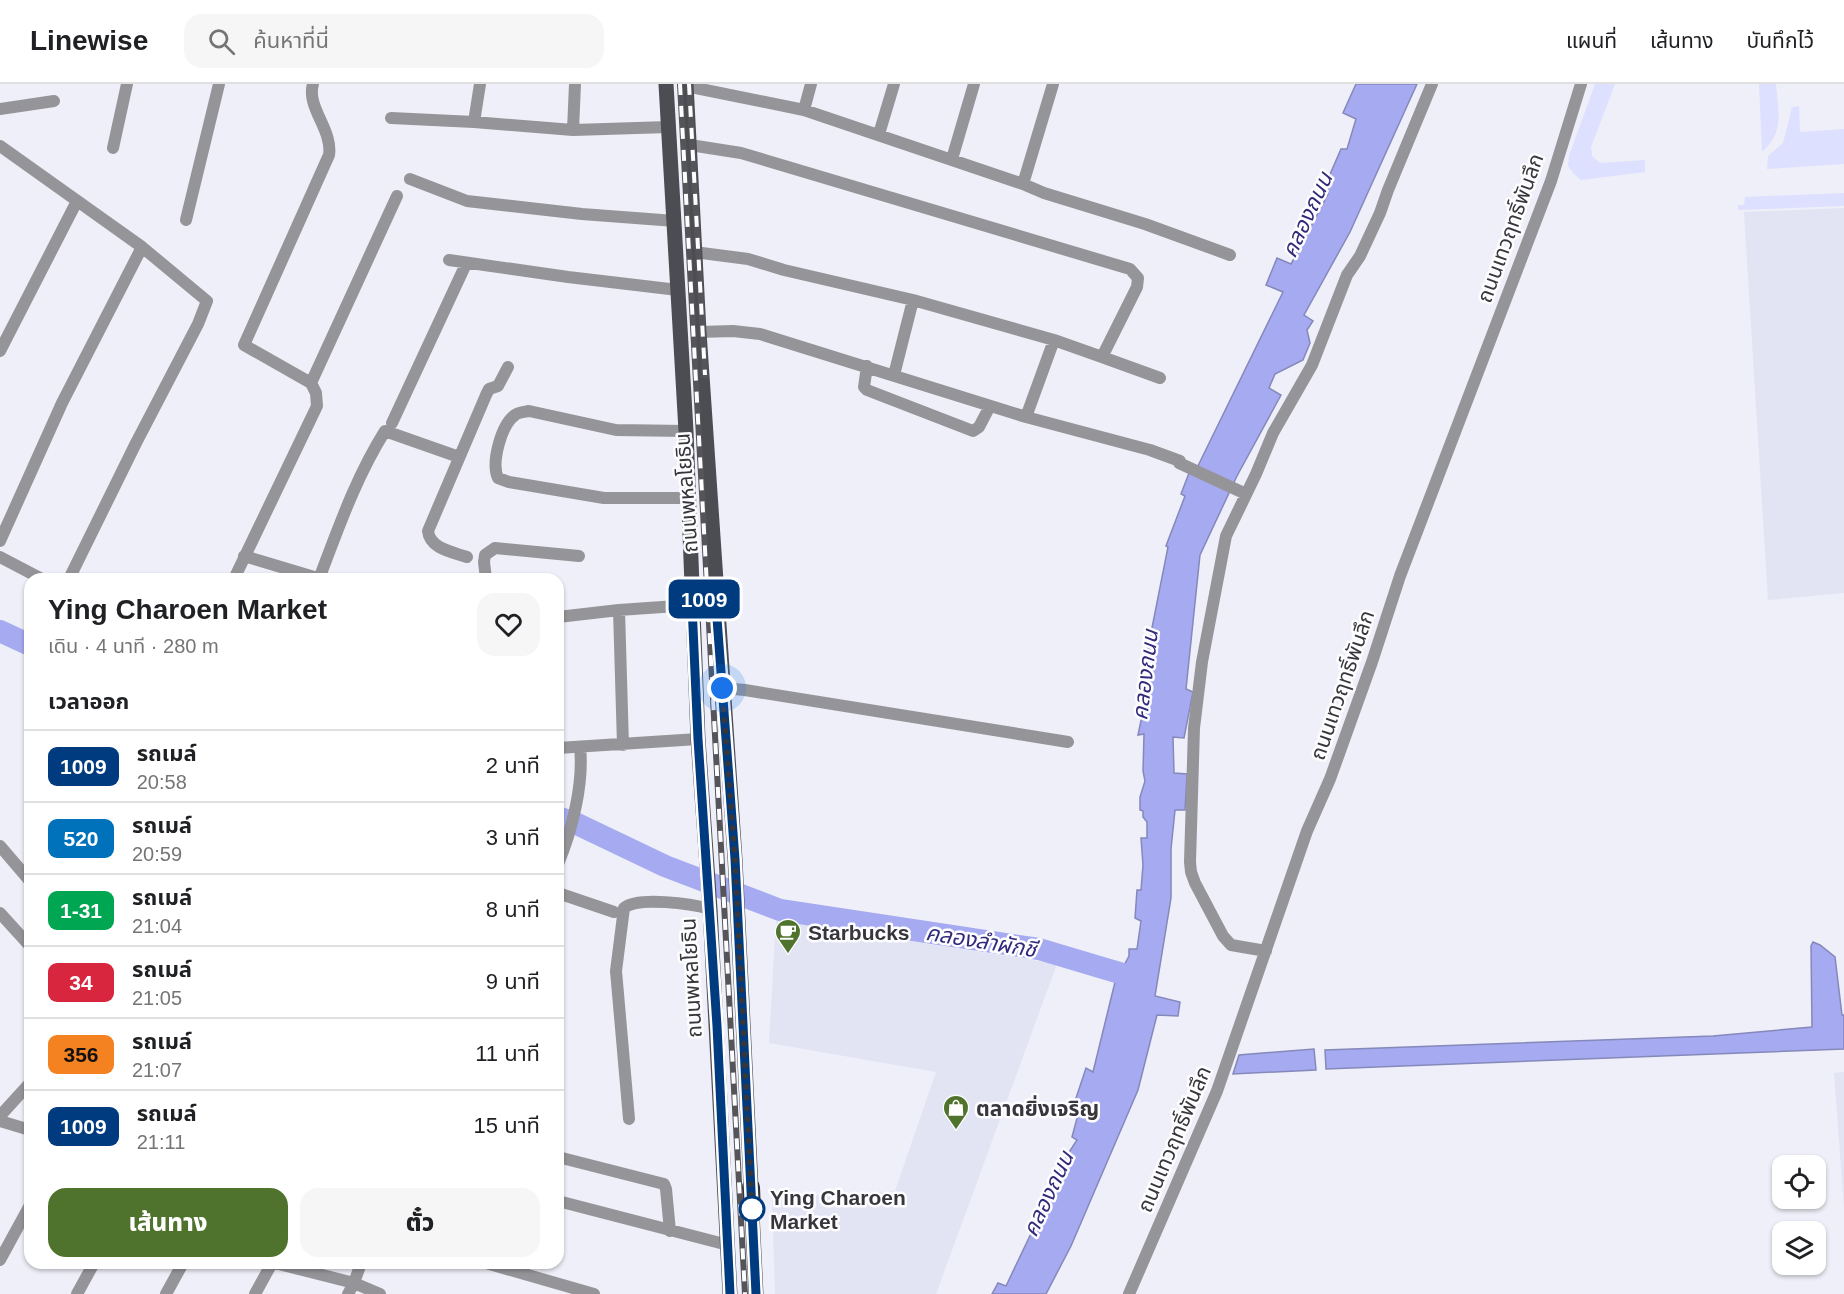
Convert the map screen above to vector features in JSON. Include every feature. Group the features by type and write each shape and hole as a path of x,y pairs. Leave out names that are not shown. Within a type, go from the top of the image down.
{"highway":[{"name":"ถนนพหลโยธิน","path":"751,1187 752,1212"}],"main road":[{"name":"ถนนพหลโยธิน","path":"666,84 686,434 698,739 730,1294"},
{"name":"ถนนพหลโยธิน","path":"686,85 705,432 736,880 751,1187"},
{"path":"686,434 705,432"},
{"path":"692,605 704,599 716,605"},
{"name":"ถนนพหลโยธิน","path":"752,1212 756,1294"}],"street":[{"path":"113,148 127,84"},
{"path":"186,220 219,84"},
{"path":"237,573 318,402 311,383 244,345 329,155 327,134 311,90 313,84"},
{"path":"474,122 480,84"},
{"path":"573,130 575,84"},
{"path":"804,110 811,84"},
{"path":"879,135 894,84"},
{"path":"952,159 974,84"},
{"path":"1023,184 1053,84"},
{"path":"1266,951 1231,945 1196,883 1190,862 1194,789 1194,728 1202,662 1226,536 1273,433 1312,365 1347,275 1363,250 1380,213 1432,84"},
{"name":"ถนนเทวฤทธิ์พันลึก","path":"1129,1294 1217,1091 1307,831 1330,779 1372,662 1400,576 1551,181 1581,84"},
{"path":"686,85 804,110 952,159 1044,193 1145,224 1230,255"},
{"path":"0,109 54,101"},
{"path":"391,118 573,130 669,127"},
{"path":"0,146 142,247 206,299 206,304 72,573"},
{"path":"690,146 741,153 1130,269 1137,276 1137,287 1102,357"},
{"path":"410,179 467,201 582,214 675,221"},
{"path":"311,383 397,196"},
{"path":"0,351 77,201"},
{"path":"0,541 62,403 142,247"},
{"path":"694,252 748,259 784,270 913,300 1054,340 1160,378"},
{"path":"449,260 678,290"},
{"path":"392,423 466,264"},
{"path":"894,375 913,300"},
{"path":"699,332 733,331 760,334 1026,417 1150,450 1246,494"},
{"path":"1026,417 1054,340"},
{"path":"467,556 438,547 428,537 428,531 486,395 489,389 498,386 508,366"},
{"path":"867,366 864,387 867,390 973,431 979,427 990,406"},
{"path":"686,434 616,430 529,411 520,412 510,419 503,429 495,469 498,478 509,482 604,498 688,498"},
{"path":"322,573 350,499 385,431 459,457"},
{"path":"485,573 485,555 495,548 579,556"},
{"path":"244,556 300,573"},
{"path":"0,557 31,573"},
{"path":"564,616 692,605"},
{"path":"619,610 623,745"},
{"path":"722,688 1068,742"},
{"path":"564,748 698,739"},
{"path":"564,849 567,842 566,828 574,815 582,766 580,747"},
{"path":"0,846 24,874"},
{"path":"564,895 614,912"},
{"path":"629,1119 616,971 624,908 631,903 709,902"},
{"path":"0,913 24,939"},
{"path":"0,1116 24,1090"},
{"path":"0,1122 24,1128"},
{"path":"564,1158 664,1184 670,1231"},
{"path":"564,1203 728,1245"},
{"path":"0,1260 24,1216"},
{"path":"77,1294 91,1269"},
{"path":"166,1294 180,1269"},
{"path":"255,1294 270,1269"},
{"path":"291,1269 351,1289 380,1294"},
{"path":"351,1289 359,1269"},
{"path":"504,1269 572,1291 594,1294"}],"shaded area":[{"path":"1595,84 1615,84 1591,147 1592,156 1600,163 1645,160 1645,172 1581,180 1568,166 1569,156"},
{"path":"1759,84 1776,84 1779,112 1774,137 1762,152"},
{"path":"1799,106 1800,132 1844,129 1844,164 1767,169 1768,156 1783,143 1792,107"},
{"path":"1844,193 1844,206 1738,210 1738,205 1744,205 1745,197"},
{"path":"1844,208 1844,593 1768,600 1744,212"},
{"name":"ตลาดยิ่งเจริญ","path":"776,920 1057,964 936,1294 775,1294 772,1198 895,1191 936,1072 769,1043"},
{"path":"1844,1072 1844,1209 1834,1073"}],"water":[{"path":"1356,84 1417,84 1350,232 1304,315 1313,321 1307,330 1310,343 1303,360 1275,374 1269,388 1281,395 1237,476 1200,555 1186,689 1193,692 1184,738 1173,737 1174,773 1187,774 1185,810 1175,810 1171,849 1171,898 1155,996 1180,1002 1178,1016 1157,1015 1138,1090 1071,1246 1046,1294 992,1294 998,1283 1006,1286 1036,1223 1043,1219 1062,1163 1077,1140 1072,1137 1080,1107 1074,1104 1086,1068 1093,1072 1115,982 1129,956 1129,949 1137,949 1141,921 1135,918 1137,890 1141,890 1143,865 1141,838 1147,838 1147,822 1143,817 1143,811 1140,810 1140,797 1145,781 1144,734 1138,735 1149,682 1147,653 1168,547 1166,546 1185,496 1181,494 1189,473 1194,474 1283,292 1266,285 1277,258 1291,264 1328,194 1328,179 1341,149 1347,149 1356,119 1343,113"},
{"path":"1813,942 1835,957 1842,1015 1844,1015 1844,1049 1326,1069 1325,1050 1713,1036 1812,1027 1811,946"},
{"path":"1314,1049 1316,1070 1233,1074 1239,1055"}],"waterway":[{"name":"คลองลำผักชี","path":"0,631 24,642"},
{"name":"คลองลำผักชี","path":"564,819 665,866 780,910 1039,949 1133,977"}],"railway":[{"path":"680,84 745,1294"},
{"path":"689,84 705,375"},
{"path":"732,878 747,1168"}],"bus line":[{"name":"1009","path":"730,1294 692,605 704,599 716,605 735,859 756,1294"}],"place":[{"name":"Starbucks","path":"788,955"},
{"name":"ตลาดยิ่งเจริญ","path":"956,1131"},
{"name":"Ying Charoen Market","path":"752,1209"}],"route":[{"path":"722,688 735,859 752,1209"}],"water label":[{"name":"คลองถนน","path":"1307,215"},
{"name":"คลองถนน","path":"1145,675"},
{"name":"คลองถนน","path":"1048,1194"}]}
